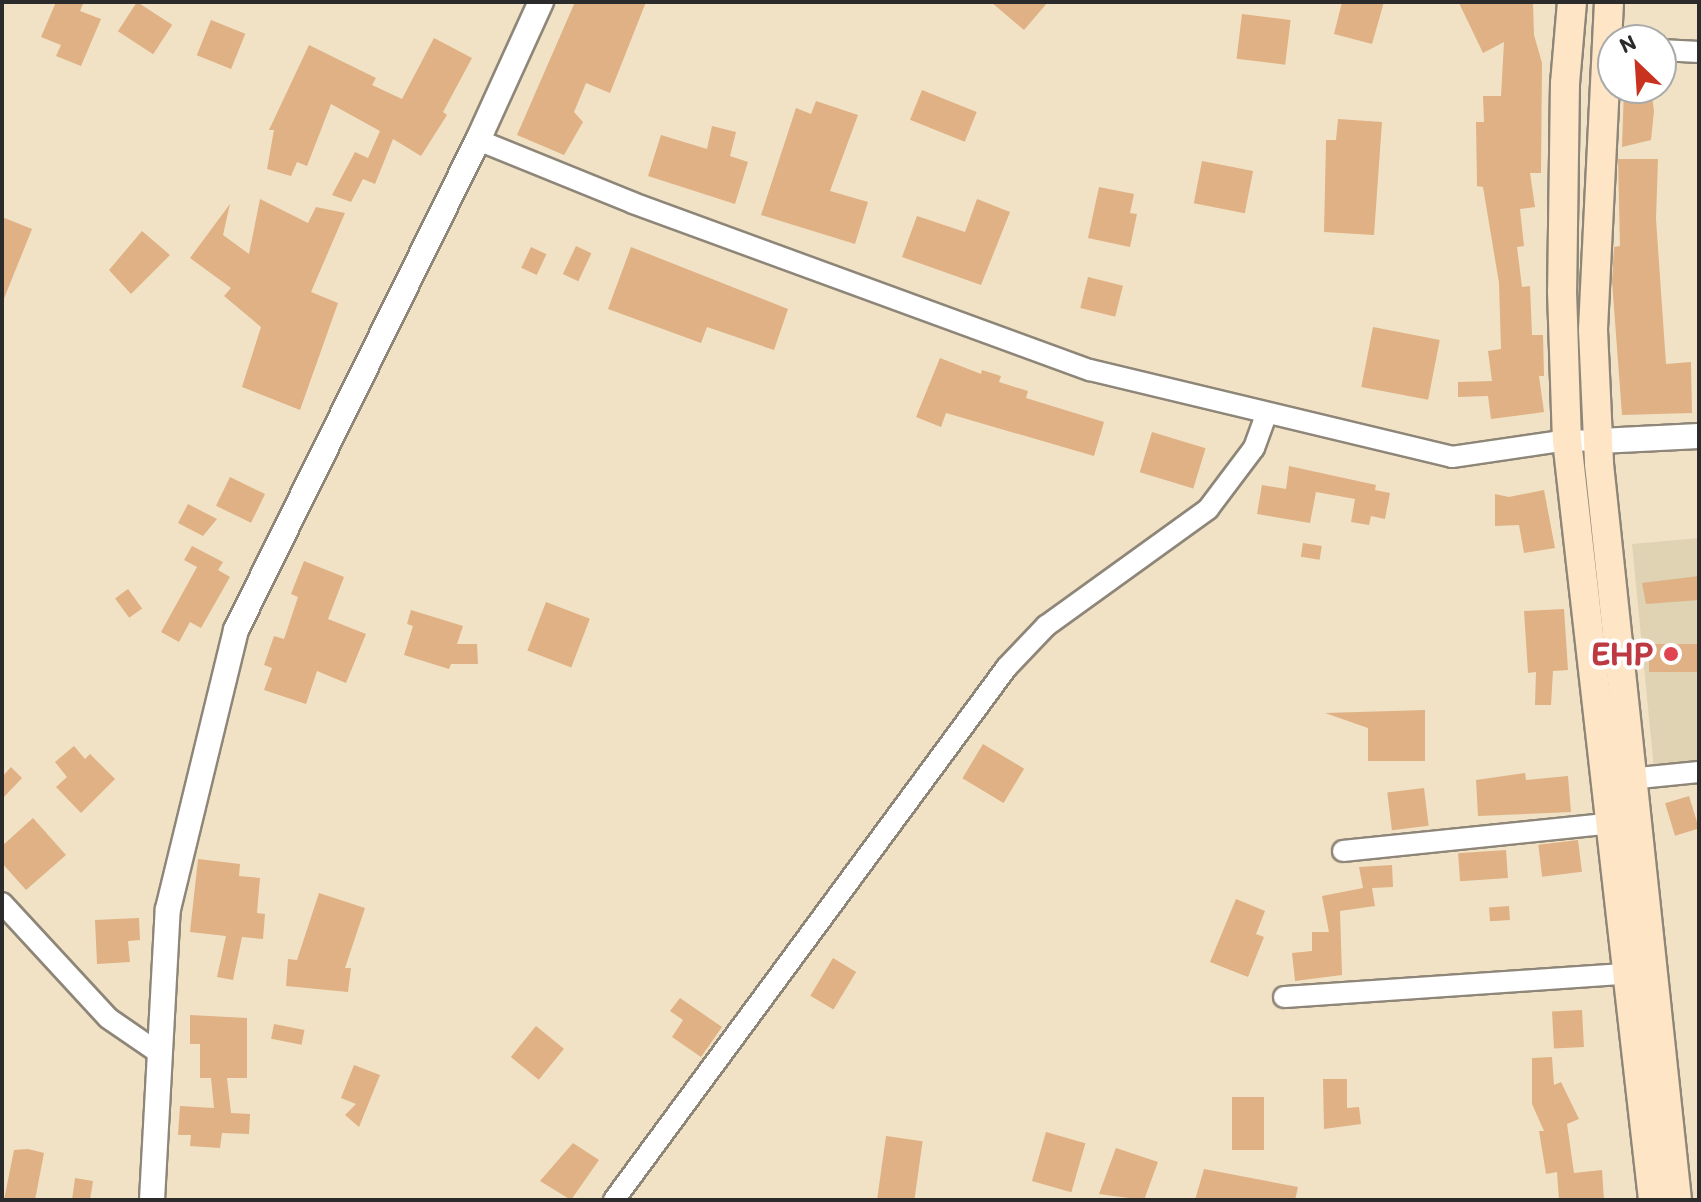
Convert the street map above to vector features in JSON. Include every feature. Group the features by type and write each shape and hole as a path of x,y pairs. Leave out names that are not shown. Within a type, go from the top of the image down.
{"main road":[{"path":"1572,2 1565,83 1562,291 1567,440 1620,780 1641,973 1653,1200"},
{"path":"1609,2 1609,24"},
{"path":"1606,104 1593,330 1620,780 1613,823 1641,973 1677,1200"}],"street":[{"path":"152,1200 168,909 236,630 478,140 541,2"},
{"path":"1677,51 1699,52"},
{"path":"478,140 633,203 1090,370 1267,413 1452,457 1567,440 1699,436"},
{"path":"614,1200 1007,667 1046,626 1208,509 1254,448 1267,413"},
{"path":"1620,780 1699,772"},
{"path":"1343,851 1613,823"},
{"path":"2,903 108,1018 159,1053"},
{"path":"1284,997 1641,973"}],"shaded area":[{"name":"EHP","path":"1699,538 1699,764 1654,769 1632,544"}],"building":[{"path":"56,2 84,2 80,11 101,19 81,66 56,56 61,45 41,37"},
{"path":"137,2 172,25 153,54 118,31"},
{"path":"575,2 646,2 610,93 586,83 574,112 583,122 564,155 517,135"},
{"path":"991,2 1048,2 1024,30"},
{"path":"1342,2 1384,2 1372,44 1334,34"},
{"path":"1533,2 1534,35 1542,63 1541,173 1530,173 1535,207 1520,209 1524,246 1517,247 1522,287 1530,286 1532,335 1543,335 1544,376 1539,376 1544,412 1491,419 1488,396 1458,397 1458,382 1492,381 1488,351 1501,349 1499,283 1483,187 1477,186 1476,122 1484,122 1483,96 1501,96 1504,42 1483,53 1459,3"},
{"path":"1242,14 1291,20 1285,65 1237,59"},
{"path":"211,20 245,34 231,69 197,55"},
{"path":"434,38 472,58 443,112 447,115 421,156 393,139 375,184 363,179 351,202 332,195 355,152 368,158 380,131 331,104 307,166 297,162 291,176 267,169 274,130 269,130 309,45 376,78 372,85 402,99"},
{"path":"922,90 977,112 965,142 910,120"},
{"path":"816,101 858,115 830,191 868,202 855,244 761,215 796,108 811,114"},
{"path":"1623,104 1653,104 1651,140 1622,147"},
{"path":"1338,119 1382,122 1374,235 1324,232 1326,140 1336,140"},
{"path":"712,126 736,132 730,156 748,162 735,204 648,176 661,135 707,149"},
{"path":"1618,159 1658,159 1656,219 1666,364 1691,362 1692,413 1622,415 1612,281 1614,247 1620,246"},
{"path":"1202,161 1253,171 1245,213 1194,203"},
{"path":"1099,187 1134,194 1130,213 1137,214 1130,247 1088,238"},
{"path":"260,199 308,223 316,207 345,213 311,292 338,303 300,410 242,387 261,327 224,296 231,288 190,258 230,204 223,235 249,254"},
{"path":"977,199 1010,212 981,285 902,257 917,216 965,232"},
{"path":"2,217 32,229 3,301 2,301"},
{"path":"142,231 170,255 131,294 109,270"},
{"path":"576,246 591,253 578,281 563,274"},
{"path":"531,247 546,254 537,275 521,268"},
{"path":"631,247 788,309 774,350 707,327 701,343 608,309"},
{"path":"1088,277 1123,286 1115,317 1080,308"},
{"path":"1373,327 1440,340 1428,400 1361,387"},
{"path":"940,358 981,374 982,370 1001,376 999,382 1028,391 1026,398 1104,422 1094,456 946,413 941,427 916,417"},
{"path":"1152,432 1206,448 1193,489 1140,472"},
{"path":"1289,466 1376,485 1375,490 1390,493 1385,519 1371,516 1369,525 1351,522 1355,499 1316,492 1310,523 1257,514 1262,485 1286,489"},
{"path":"230,477 265,494 251,523 216,506"},
{"path":"1544,490 1555,548 1524,553 1519,525 1495,526 1495,494 1509,497"},
{"path":"188,504 217,519 203,536 178,523"},
{"path":"1303,543 1322,546 1320,560 1301,557"},
{"path":"192,546 223,562 218,570 230,577 201,628 190,622 179,642 161,632 197,567 184,560"},
{"path":"304,561 344,577 328,619 366,634 346,683 317,671 306,704 264,690 272,668 264,665 274,636 284,639 298,597 291,594"},
{"path":"1699,576 1699,600 1646,604 1642,583"},
{"path":"128,589 142,608 129,618 115,598"},
{"path":"546,602 590,619 571,667 527,651"},
{"path":"1564,609 1568,670 1553,671 1551,705 1535,705 1536,672 1528,673 1524,611"},
{"path":"411,610 463,626 457,644 477,644 478,664 451,664 449,669 404,655 413,626 407,624"},
{"path":"1649,644 1699,644 1699,672 1649,672"},
{"path":"1425,710 1425,761 1368,761 1368,728 1325,713"},
{"path":"983,744 1024,769 1004,803 962,778"},
{"path":"74,746 85,759 90,754 115,779 81,813 56,787 67,777 55,762"},
{"path":"11,767 22,778 2,799 2,777"},
{"path":"1525,773 1526,780 1568,776 1571,812 1478,816 1476,780"},
{"path":"1424,788 1429,826 1392,830 1387,793"},
{"path":"1689,796 1699,829 1675,836 1665,803"},
{"path":"33,818 66,855 26,890 2,863 2,846"},
{"path":"1578,840 1582,872 1542,877 1538,845"},
{"path":"1506,850 1508,878 1460,881 1458,853"},
{"path":"198,859 240,864 239,876 260,878 257,913 265,914 263,939 242,937 233,980 217,977 226,936 190,932"},
{"path":"1392,865 1393,887 1372,888 1375,906 1340,911 1342,975 1295,981 1292,953 1312,951 1312,932 1329,932 1322,896 1363,888 1359,867"},
{"path":"319,893 365,908 345,968 351,968 348,992 286,986 288,959 297,960"},
{"path":"1236,899 1265,911 1256,934 1264,937 1248,977 1210,962"},
{"path":"1509,906 1510,920 1490,921 1489,907"},
{"path":"139,918 140,940 128,941 130,962 97,964 95,920"},
{"path":"833,958 856,972 833,1010 810,996"},
{"path":"680,998 722,1027 701,1057 672,1037 683,1020 670,1011"},
{"path":"1582,1010 1584,1047 1554,1049 1552,1012"},
{"path":"190,1015 247,1018 247,1078 227,1078 231,1113 250,1114 249,1134 222,1133 220,1148 190,1146 191,1135 178,1135 180,1106 214,1108 211,1078 200,1078 200,1044 190,1044"},
{"path":"274,1024 304,1030 302,1045 271,1039"},
{"path":"536,1026 564,1049 539,1080 511,1057"},
{"path":"1552,1057 1554,1085 1561,1082 1579,1119 1567,1124 1574,1173 1602,1170 1604,1200 1559,1200 1557,1172 1546,1174 1539,1131 1544,1131 1532,1104 1532,1058"},
{"path":"354,1065 380,1075 359,1127 345,1115 356,1104 341,1098"},
{"path":"1323,1079 1347,1079 1347,1108 1359,1107 1361,1124 1324,1129"},
{"path":"1232,1097 1264,1097 1264,1150 1232,1150"},
{"path":"1046,1132 1085,1143 1071,1192 1032,1181"},
{"path":"886,1136 923,1141 914,1200 877,1198"},
{"path":"573,1143 599,1160 571,1200 540,1181"},
{"path":"1116,1148 1158,1162 1144,1200 1099,1194"},
{"path":"14,1150 44,1153 35,1200 4,1200"},
{"path":"1204,1169 1298,1187 1295,1200 1195,1200"},
{"path":"75,1178 93,1181 90,1200 72,1200"}],"place":[{"name":"EHP","path":"1671,654"}]}
